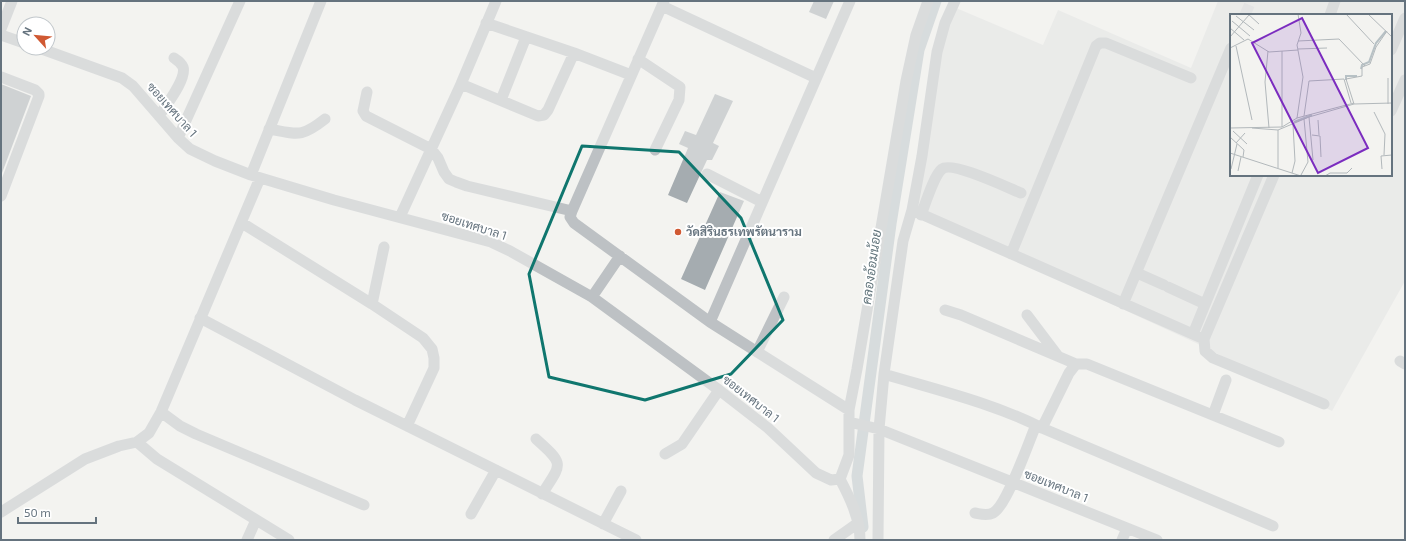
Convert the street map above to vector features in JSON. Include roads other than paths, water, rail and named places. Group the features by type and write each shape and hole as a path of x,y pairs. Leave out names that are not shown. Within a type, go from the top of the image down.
{"street":[{"path":"1,29 12,1"},
{"path":"178,138 240,1"},
{"path":"1,512 85,459 119,446 137,442 148,433 161,412 242,223 269,129 321,1"},
{"path":"400,217 461,84 496,1"},
{"path":"710,322 850,1"},
{"path":"860,540 860,529 848,493 840,479 849,455 853,423 849,410 906,81 916,35 928,1"},
{"path":"916,212 922,156 937,52 945,23 955,1"},
{"path":"1330,14 1336,1"},
{"path":"816,78 663,3 570,217 574,223 710,322 849,410"},
{"path":"1392,48 1405,18"},
{"path":"486,22 631,75"},
{"path":"1,35 16,40"},
{"path":"501,100 526,37"},
{"path":"1011,254 1096,46 1100,43 1106,42 1191,78"},
{"path":"1124,304 1230,50"},
{"path":"461,84 538,116 544,115 548,110 574,53"},
{"name":"ซอยเทศบาล 1","path":"56,54 122,78 133,86 178,138 190,149 200,155 255,177 491,242 510,251 592,297 719,390 768,428 816,473 831,480 840,479"},
{"path":"159,116 183,77 183,66 174,58"},
{"path":"638,59 680,87 679,100 655,150"},
{"path":"1,77 34,90 39,94 1,196"},
{"path":"1392,109 1405,80"},
{"path":"367,92 363,111 366,116 431,149 438,158 444,172 449,178 456,182 572,211"},
{"path":"269,129 304,133 325,120"},
{"path":"878,540 875,428 903,241 916,212 942,169 948,167 963,170 1021,193"},
{"path":"707,174 762,202"},
{"path":"1193,334 1258,176"},
{"path":"1274,176 1204,340 1205,351 1212,358 1324,404"},
{"path":"916,212 1204,340"},
{"path":"242,223 372,304 422,338 432,349 434,368 407,426"},
{"path":"372,304 384,247"},
{"path":"592,297 620,256"},
{"path":"1137,273 1205,304"},
{"path":"758,352 784,297"},
{"path":"945,310 961,315 1076,364 1087,364 1279,442"},
{"path":"1027,315 1059,357"},
{"path":"200,318 407,426 636,540"},
{"path":"975,513 986,515 994,512 1001,505 1039,426 1069,373 1076,364"},
{"path":"884,374 1011,413 1273,526"},
{"path":"1212,415 1226,380"},
{"path":"665,454 682,444 719,390"},
{"path":"161,412 180,426 196,434 364,505"},
{"name":"ซอยเทศบาล 1","path":"853,423 875,428 1157,540"},
{"path":"536,439 555,455 558,464 557,471 542,494"},
{"path":"137,442 157,459 289,540"},
{"path":"472,514 496,470"},
{"path":"603,524 621,491"},
{"path":"251,539 256,520"},
{"path":"834,540 858,523"},
{"path":"1122,540 1127,528"}],"waterway":[{"name":"คลองอ้อมน้อย","path":"863,527 857,476 891,224 919,50 936,1"}],"tunnel":[{"path":"1245,14 1251,1"}],"place":[{"name":"วัดสิรินธรเทพรัตนาราม","path":"678,232"}]}
